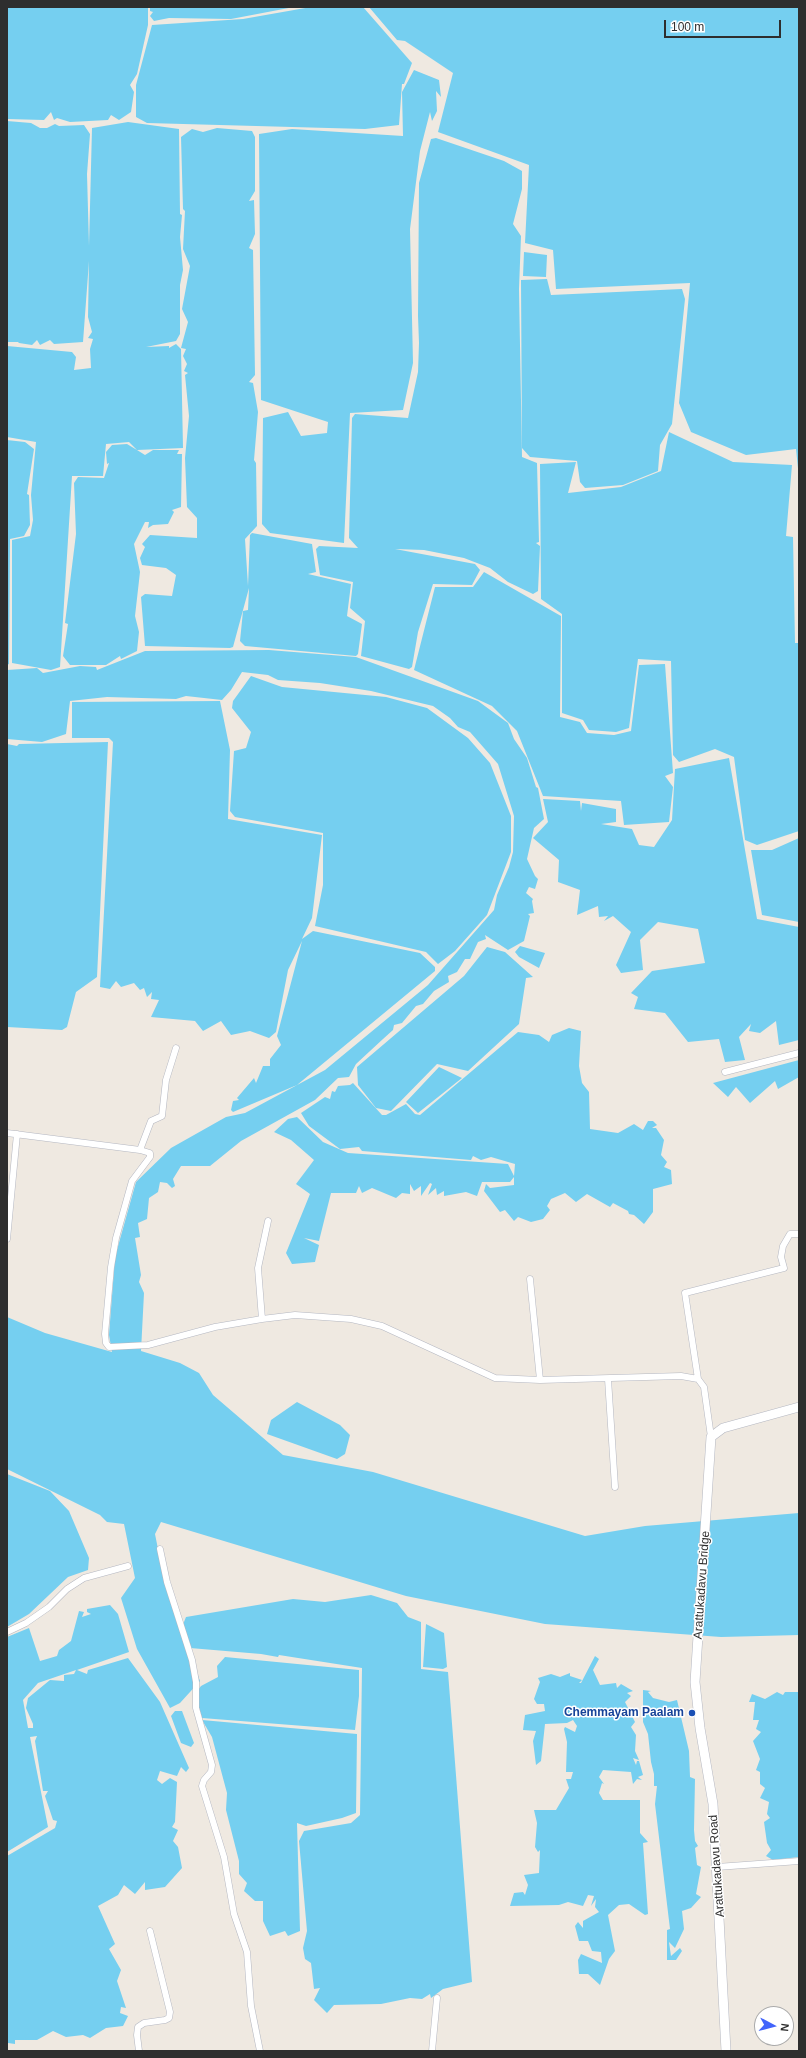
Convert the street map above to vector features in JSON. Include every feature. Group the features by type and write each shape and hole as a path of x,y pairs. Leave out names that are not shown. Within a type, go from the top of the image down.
{"main road":[{"path":"712,1437 723,1428 799,1408"},
{"name":"Arattukadavu Bridge","path":"695,1682 712,1437"},
{"name":"Arattukadavu Road","path":"695,1682 700,1728 713,1804 726,2051"}],"street":[{"path":"140,1150 151,1120 162,1116 166,1080 176,1048"},
{"path":"725,1072 799,1053"},
{"path":"7,1133 140,1150 150,1153 150,1157 132,1181 116,1238 111,1267 105,1334 106,1343 109,1347 148,1345 216,1327 262,1319 295,1315 324,1316 382,1326 495,1378 540,1380 681,1376 698,1379"},
{"path":"7,1240 17,1134"},
{"path":"262,1319 258,1268 268,1221"},
{"path":"712,1437 704,1387 698,1379 684,1293 784,1268 781,1256 783,1246 790,1234 799,1234"},
{"path":"530,1279 540,1380"},
{"path":"608,1379 615,1487"},
{"path":"160,1550 167,1582 192,1660 196,1682 196,1708 212,1765 212,1772 204,1780 202,1786 224,1857 234,1914 247,1952 251,2006 260,2051"},
{"path":"7,1632 26,1623 50,1607 67,1589 84,1578 128,1566"},
{"path":"717,1867 799,1861"},
{"path":"139,2051 137,2035 138,2027 144,2023 165,2020 169,2018 170,2012 150,1931"},
{"path":"432,2051 437,1998"}],"water":[{"path":"7,7 148,7 148,25 137,74 130,85 134,92 131,112 119,120 111,115 108,120 70,122 57,118 54,120 51,112 44,120 7,119"},
{"path":"150,7 294,7 231,19 169,18 154,21 150,16 153,12 150,11"},
{"path":"311,7 363,7 412,63 404,84 402,84 399,125 365,129 147,123 136,117 136,85 152,25 243,19"},
{"path":"369,7 799,7 799,478 796,449 746,455 691,432 679,403 690,283 556,289 553,250 525,243 529,165 438,132 453,73 405,41 397,40"},
{"path":"414,70 439,80 441,97 436,91 437,111 432,121 430,112 420,151 410,229 413,363 403,410 350,413 344,543 270,533 262,524 263,418 288,412 301,436 327,433 328,422 261,400 259,134 292,129 403,136 402,92"},
{"path":"7,121 31,123 40,128 47,128 55,124 59,126 84,125 90,134 87,174 89,246 92,128 128,122 179,129 180,214 182,215 180,237 183,270 180,285 180,334 176,341 146,347 169,346 169,348 176,344 181,349 183,448 137,450 129,442 106,444 103,476 72,476 60,667 51,670 12,663 12,540 30,536 33,520 31,495 36,442 7,437 7,346 72,352 76,357 74,370 91,368 90,349 93,339 88,338 92,332 88,317 89,261 83,342 54,344 50,340 40,345 37,340 32,345 18,342 7,342"},
{"path":"217,128 252,131 255,137 255,191 249,201 254,200 255,234 249,248 253,250 255,375 249,382 253,383 258,412 254,460 256,463 257,526 245,539 248,586 250,535 252,533 312,544 316,572 308,574 351,584 347,616 362,624 358,654 356,656 245,646 240,641 243,611 248,610 249,588 233,647 145,646 141,597 145,594 172,596 176,575 166,568 142,565 140,558 145,547 142,544 150,535 197,538 197,518 187,507 185,458 189,416 185,375 188,373 184,371 187,364 183,356 186,349 181,348 188,322 182,309 190,266 183,249 185,211 183,209 181,137 192,129 203,132"},
{"path":"436,138 504,161 522,171 522,189 513,224 521,236 519,289 522,457 537,463 539,542 536,543 540,546 538,591 533,594 508,582 490,568 464,558 424,550 395,549 475,564 480,570 472,585 433,584 418,632 412,667 409,669 361,656 365,621 350,608 353,582 320,575 316,549 319,546 358,548 349,538 352,418 355,414 408,418 418,372 419,183 431,139"},
{"path":"524,252 547,255 546,277 523,276"},
{"path":"547,279 551,295 682,289 685,299 672,424 660,445 658,471 623,485 585,488 580,482 577,461 530,457 522,448 521,280"},
{"path":"669,432 733,462 792,465 786,536 793,537 795,643 799,643 799,831 757,845 745,840 734,757 715,749 679,762 673,755 671,661 638,659 629,728 616,732 589,730 583,720 562,713 562,614 541,599 540,464 576,462 568,493 621,487 661,471"},
{"path":"7,440 25,442 34,449 27,494 29,495 30,525 24,536 10,539 9,664 7,665"},
{"path":"127,444 145,455 153,450 179,450 177,454 182,454 181,507 172,510 174,512 168,524 153,525 148,528 149,522 145,522 134,544 140,572 135,616 139,632 137,651 121,659 120,656 106,665 70,665 63,656 68,624 65,623 76,534 74,483 78,477 104,478 109,463 107,464 106,452 112,445"},
{"path":"484,572 561,616 560,717 580,722 587,733 614,735 631,731 639,665 665,664 673,773 665,776 673,787 669,822 624,825 621,801 543,796 517,731 492,706 414,670 435,587 473,587"},
{"path":"269,650 356,657 478,701 508,723 514,739 527,758 536,787 538,788 544,819 534,828 527,859 538,879 535,889 529,887 526,893 533,899 534,913 528,914 530,916 524,941 508,950 485,935 486,939 478,942 470,959 465,959 457,972 448,976 449,982 434,991 423,1004 416,1006 402,1023 394,1025 393,1030 356,1064 349,1077 338,1078 315,1100 241,1141 210,1166 181,1166 173,1179 175,1186 172,1188 167,1183 160,1182 158,1192 149,1198 147,1219 138,1223 140,1237 135,1238 141,1275 139,1282 144,1293 141,1351 180,1363 199,1373 213,1395 283,1455 373,1472 585,1536 645,1526 799,1513 799,1635 721,1637 545,1624 406,1596 161,1522 155,1534 165,1584 200,1681 180,1703 170,1708 137,1649 121,1598 135,1578 124,1524 107,1522 100,1515 7,1469 7,1317 45,1333 112,1352 109,1335 115,1257 136,1182 171,1148 226,1117 245,1113 325,1070 428,985 494,910 497,895 509,867 513,852 514,816 498,764 470,732 458,727 450,718 433,706 371,691 320,683 278,680 268,675 242,672 231,690 222,700 186,696 176,699 107,697 70,701 66,734 42,742 7,739 7,670 37,668 43,673 80,666 96,667 97,670 145,651"},
{"path":"251,676 282,687 386,697 427,708 468,738 490,763 511,816 511,852 487,915 455,951 438,964 426,952 315,926 323,885 323,833 235,817 230,811 234,751 246,748 251,732 232,708 233,701"},
{"path":"220,701 230,750 228,819 322,835 312,918 302,939 313,931 420,953 435,967 435,971 297,1085 233,1112 231,1110 233,1101 239,1100 237,1098 254,1078 256,1083 263,1066 270,1066 270,1059 281,1045 277,1036 302,941 288,970 276,1032 269,1038 250,1031 231,1035 221,1021 203,1031 195,1021 151,1017 159,1000 151,999 152,992 147,997 144,988 140,990 134,983 121,987 116,981 110,989 100,987 113,742 109,738 72,738 72,702"},
{"path":"108,742 97,977 76,992 67,1027 62,1030 7,1027 7,744 17,746 19,744"},
{"path":"729,758 757,919 799,927 799,1040 779,1045 776,1021 760,1033 749,1031 751,1024 739,1037 745,1060 725,1062 719,1039 688,1042 665,1013 634,1009 638,997 631,993 652,971 705,963 698,929 658,922 640,940 643,970 621,973 616,965 631,932 613,916 604,921 608,916 599,917 598,906 577,915 580,890 558,882 559,860 533,838 548,822 543,799 580,801 581,811 582,803 616,809 616,822 601,824 632,829 639,845 654,847 672,820 675,769"},
{"path":"799,838 799,922 762,915 751,850 772,850"},
{"path":"520,946 545,953 539,968 519,957 515,952"},
{"path":"487,947 505,952 533,977 526,978 519,1024 468,1071 437,1064 391,1111 376,1108 358,1085 357,1067 464,976"},
{"path":"569,1028 581,1031 579,1066 582,1083 589,1092 590,1129 618,1133 634,1124 643,1130 648,1121 653,1121 657,1125 652,1128 656,1128 664,1140 661,1155 667,1162 664,1167 671,1170 672,1184 653,1189 653,1212 644,1224 634,1215 629,1214 628,1211 613,1203 610,1207 587,1194 576,1202 565,1193 551,1199 547,1206 550,1210 543,1219 531,1222 518,1217 514,1221 505,1210 500,1212 484,1191 486,1184 490,1188 514,1185 514,1177 510,1182 482,1182 477,1196 466,1192 444,1196 444,1191 437,1195 436,1188 428,1195 432,1184 430,1183 421,1196 421,1186 414,1191 410,1184 410,1194 402,1193 396,1198 372,1188 362,1193 359,1186 356,1193 331,1193 319,1241 304,1238 319,1245 315,1262 292,1264 286,1253 310,1194 296,1184 314,1160 291,1140 274,1132 288,1119 297,1117 323,1142 348,1153 508,1164 514,1176 515,1164 491,1157 481,1160 473,1156 471,1160 362,1151 359,1147 340,1149 309,1126 301,1113 325,1097 330,1099 332,1091 335,1092 338,1086 350,1085 353,1083 382,1115 386,1115 406,1104 415,1114 420,1115 518,1032 539,1035 549,1042 552,1035"},
{"path":"799,1060 799,1077 778,1089 775,1081 750,1103 736,1087 728,1097 713,1083"},
{"path":"439,1067 462,1078 418,1113 406,1102"},
{"path":"297,1402 340,1425 350,1435 345,1454 337,1459 267,1434 271,1420"},
{"path":"7,1474 50,1491 69,1511 89,1558 88,1570 68,1577 29,1614 7,1627"},
{"path":"371,1595 397,1603 408,1617 421,1622 421,1669 448,1672 472,1982 443,1989 431,1998 430,1994 422,1999 410,1998 381,2004 334,2005 327,2013 314,2000 320,1988 314,1989 311,1963 305,1959 303,1948 307,1931 299,1841 304,1831 351,1823 360,1815 362,1668 279,1655 278,1657 261,1654 190,1648 182,1627 186,1617 293,1599 325,1602"},
{"path":"110,1605 118,1614 129,1652 77,1670 87,1674 88,1670 128,1658 160,1702 189,1768 186,1772 181,1767 177,1776 160,1771 157,1780 162,1784 170,1778 177,1782 175,1822 172,1827 178,1830 173,1841 178,1847 182,1868 165,1887 145,1890 145,1882 135,1894 124,1885 118,1895 98,1906 115,1944 109,1949 121,1970 117,1981 126,2008 121,2007 120,2013 128,2016 123,2026 106,2028 90,2038 83,2035 66,2037 53,2031 37,2040 15,2040 15,2044 8,2043 7,2051 7,1856 55,1828 57,1821 53,1820 45,1796 48,1791 43,1791 35,1741 37,1736 30,1737 48,1827 7,1852 7,1637 29,1628 40,1661 57,1656 59,1650 71,1641 79,1611 84,1612 82,1617 91,1614 87,1612 87,1609","holes":["76,1670 74,1674 64,1675 64,1681 50,1680 28,1698 26,1708 33,1724 33,1728 28,1728 23,1700 38,1683"]},
{"path":"426,1624 444,1633 447,1667 443,1669 423,1667"},
{"path":"595,1656 599,1659 593,1670 600,1685 616,1683 617,1688 621,1684 633,1691 627,1693 631,1696 625,1702 635,1722 631,1727 636,1735 635,1751 639,1760 633,1758 636,1765 637,1761 639,1761 643,1775 638,1777 642,1780 637,1779 633,1784 631,1772 603,1770 599,1777 604,1784 602,1783 599,1793 603,1800 640,1800 640,1833 648,1842 643,1843 648,1914 645,1915 629,1904 619,1905 608,1915 615,1951 609,1959 600,1985 588,1974 579,1974 578,1960 581,1954 602,1963 601,1952 592,1951 588,1941 579,1941 575,1926 578,1922 583,1928 583,1921 599,1912 595,1907 596,1899 591,1906 594,1896 588,1895 583,1906 568,1902 559,1905 510,1906 514,1893 523,1892 525,1895 528,1885 524,1875 539,1873 540,1850 538,1852 535,1847 537,1823 534,1810 556,1810 569,1788 566,1779 571,1779 573,1772 566,1772 567,1742 564,1729 565,1727 575,1732 577,1726 573,1720 567,1723 545,1724 541,1761 536,1765 533,1741 536,1731 523,1730 525,1715 545,1711 544,1704 537,1704 534,1699 540,1682 538,1678 551,1674 560,1677 570,1673 570,1676 582,1680 579,1683 581,1683"},
{"path":"225,1657 359,1670 359,1696 355,1730 202,1718 195,1694 201,1686 218,1677 217,1666"},
{"path":"643,1690 651,1691 648,1692 653,1698 669,1702 677,1700 689,1751 690,1777 695,1779 694,1830 695,1841 698,1846 695,1848 697,1865 701,1867 696,1894 701,1897 691,1908 682,1911 684,1929 675,1948 669,1942 671,1956 680,1948 682,1951 676,1960 667,1960 667,1930 670,1929 655,1804 657,1786 654,1786 654,1774 648,1734 643,1722"},
{"path":"777,1692 783,1695 785,1692 799,1692 799,1857 773,1860 766,1856 771,1850 767,1843 764,1822 770,1818 767,1814 769,1802 760,1798 765,1788 760,1784 760,1772 756,1770 760,1759 753,1741 761,1732 756,1729 759,1720 753,1720 755,1702 749,1702 752,1694 765,1699"},
{"path":"175,1711 182,1711 194,1743 191,1747 181,1743 171,1716"},
{"path":"202,1720 357,1734 356,1813 342,1818 306,1826 297,1823 300,1931 288,1936 285,1931 270,1936 263,1921 263,1901 255,1901 244,1891 247,1883 239,1874 239,1861 226,1810 227,1793 212,1737"}],"place":[{"name":"Chemmayam Paalam","path":"692,1713"}]}
